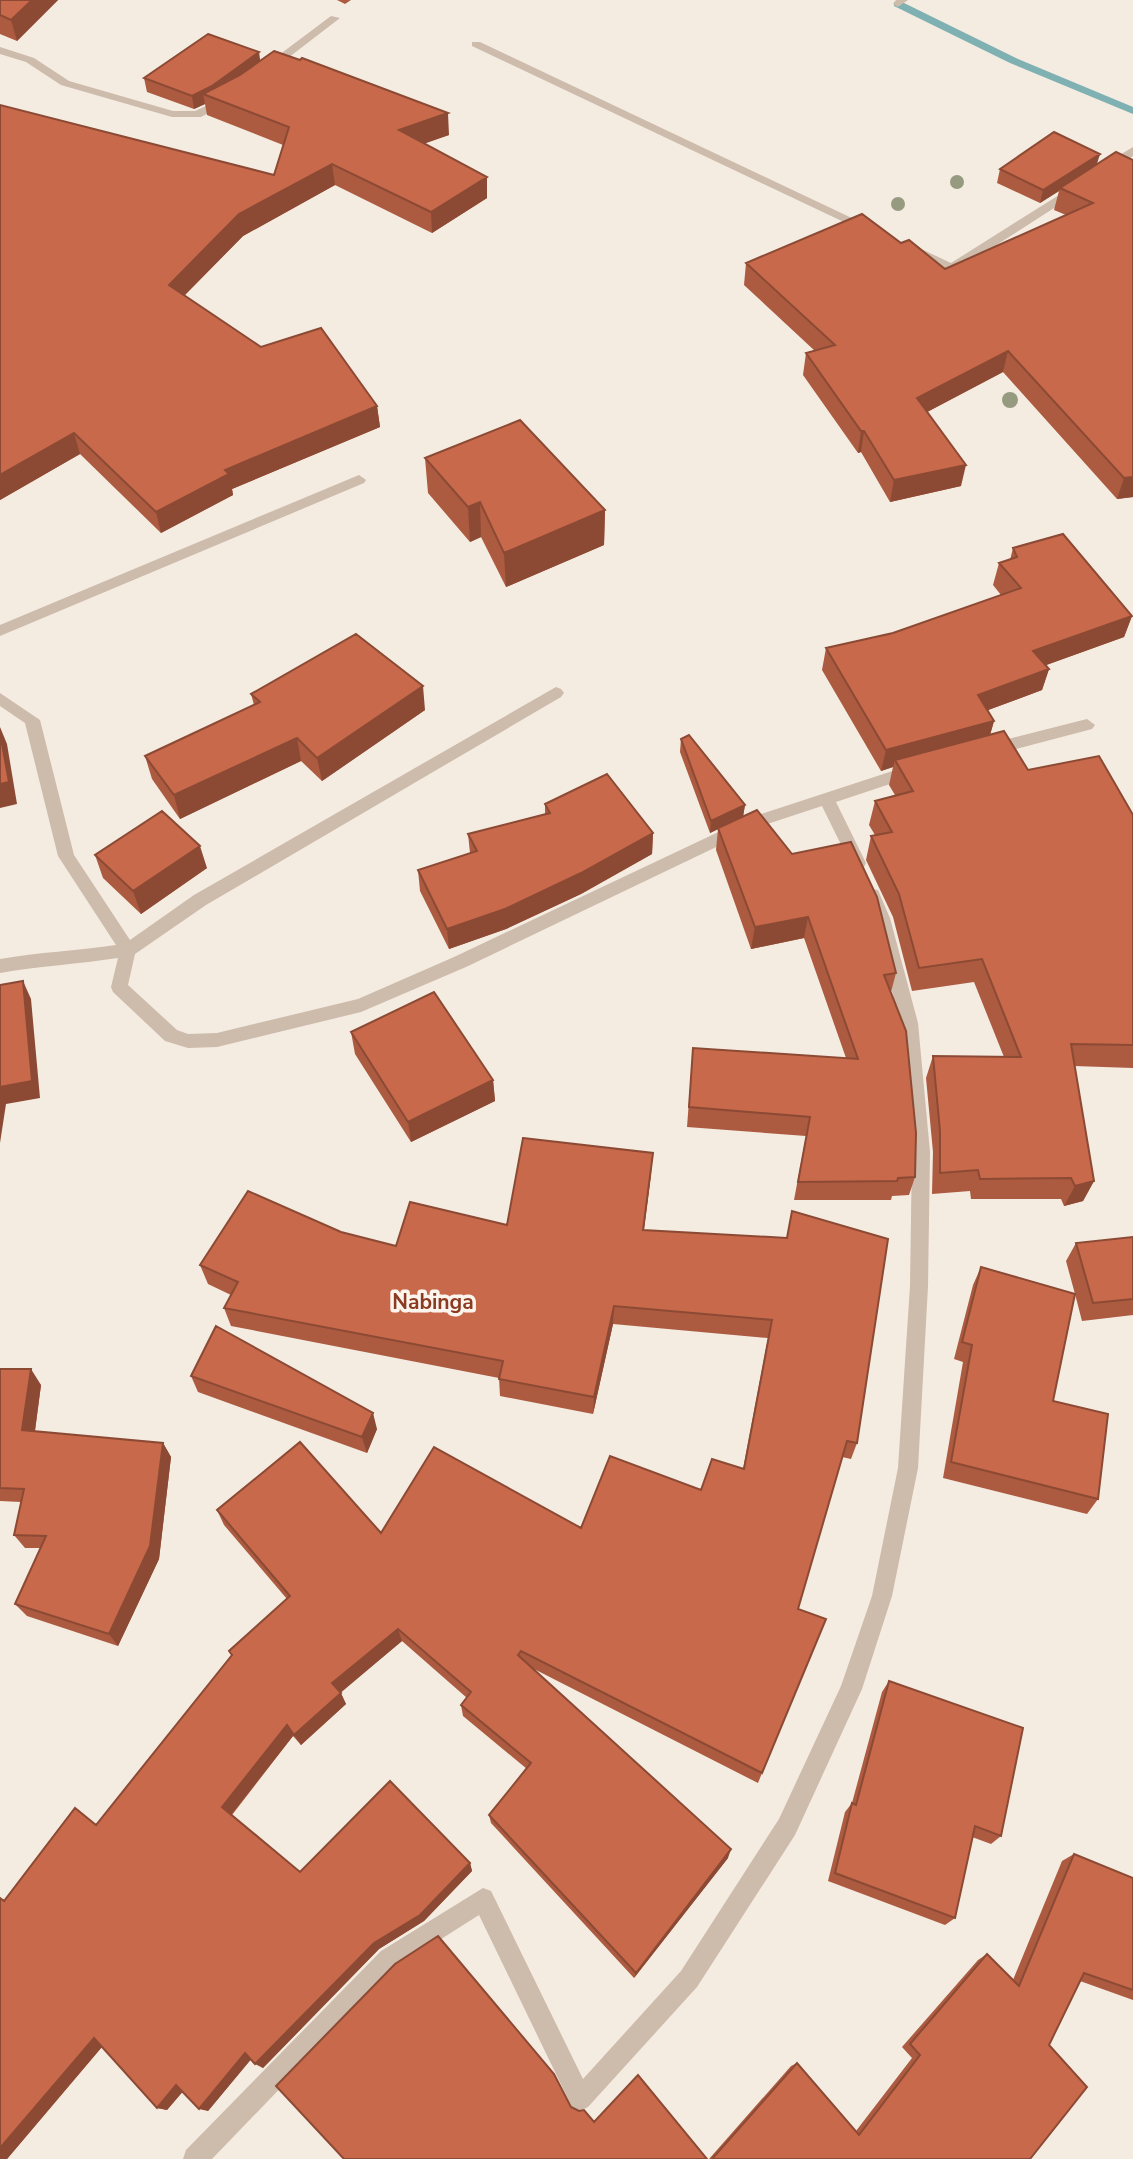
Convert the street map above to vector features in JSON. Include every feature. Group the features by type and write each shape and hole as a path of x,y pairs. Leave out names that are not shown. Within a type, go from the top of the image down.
{"street":[{"path":"252,81 335,18"},
{"path":"476,44 877,232"},
{"path":"0,50 30,60 65,83 182,116 209,111 231,96"},
{"path":"1100,173 1117,167 1133,151"},
{"path":"902,244 952,268 1088,180"},
{"path":"0,631 359,480"},
{"path":"0,965 50,957 65,959 128,950 200,900 556,693"},
{"path":"0,699 32,720 66,856 128,950 119,987 171,1036 188,1041 217,1040 361,1005 460,962 752,823 933,765"},
{"path":"971,755 1087,725"},
{"path":"195,2159 389,1959 483,1899 580,2099 689,1979 787,1827 851,1689 882,1596 908,1468 919,1286 921,1152 909,1023 882,918 826,798"}],"building":[{"path":"0,0 32,0 11,20 0,15"},
{"path":"208,34 259,52 212,86 192,96 144,78"},
{"path":"274,51 300,60 302,58 448,113 399,130 487,177 431,212 332,164 239,214 169,285 261,347 321,328 377,406 225,470 229,474 156,512 74,433 0,475 0,105 274,175 289,127 203,94 240,75"},
{"path":"1054,132 1100,154 1043,190 1000,169"},
{"path":"1116,152 1133,160 1133,477 1124,478 1008,351 917,398 966,465 894,480 864,431 861,431 806,353 835,345 746,263 862,214 901,243 909,240 945,269 1093,203 1060,188"},
{"path":"520,420 605,510 504,553 480,502 468,507 425,458"},
{"path":"1063,534 1132,616 1033,651 1049,669 978,695 994,721 886,750 826,648 893,633 1021,588 999,563 1017,557 1013,548"},
{"path":"356,634 423,686 317,758 297,738 174,795 145,756 260,702 251,694"},
{"path":"1004,731 1028,770 1099,756 1133,815 1133,1045 1071,1044 1094,1181 1075,1186 1071,1178 980,1179 978,1170 940,1173 940,1131 933,1056 1021,1057 982,959 919,968 899,894 871,836 892,832 875,801 913,791 895,760"},
{"path":"0,733 9,782 0,784"},
{"path":"689,735 745,805 711,821 681,739"},
{"path":"607,774 653,833 581,873 505,909 447,929 418,870 477,851 468,834 550,813 545,804"},
{"path":"757,810 792,854 851,842 877,897 896,973 884,975 906,1031 916,1133 915,1177 898,1178 897,1181 798,1182 810,1117 689,1107 693,1048 858,1059 808,917 755,927 718,828"},
{"path":"162,811 200,846 133,891 95,855"},
{"path":"23,981 32,1081 0,1087 0,985"},
{"path":"434,992 493,1080 408,1122 351,1032"},
{"path":"523,1138 653,1153 643,1230 787,1238 792,1211 888,1239 857,1443 847,1441 798,1609 826,1619 762,1773 521,1651 518,1655 731,1849 636,1973 489,1815 531,1763 461,1705 471,1692 398,1629 332,1683 341,1693 294,1735 287,1725 222,1807 300,1872 390,1781 470,1863 420,1915 374,1943 255,2064 245,2053 199,2109 176,2085 157,2108 94,2038 0,2148 0,1898 4,1901 75,1808 96,1825 232,1655 229,1651 290,1596 217,1510 300,1442 381,1533 434,1447 581,1528 610,1456 701,1490 712,1459 744,1469 772,1320 614,1306 594,1397 499,1379 503,1361 224,1308 238,1282 200,1265 248,1191 341,1232 396,1246 410,1202 507,1225"},
{"path":"1133,1237 1133,1299 1093,1303 1076,1243"},
{"path":"981,1267 1075,1294 1053,1401 1108,1414 1098,1499 951,1462 972,1345 962,1342"},
{"path":"216,1326 373,1413 362,1437 191,1376"},
{"path":"0,1369 31,1369 22,1430 163,1443 150,1546 109,1634 15,1604 46,1536 14,1535 24,1489 0,1488"},
{"path":"889,1681 1023,1728 1001,1836 975,1826 955,1918 835,1873 852,1803 856,1805"},
{"path":"1074,1854 1133,1878 1133,1990 1084,1973 1049,2045 1087,2087 1030,2159 712,2159 797,2063 859,2135 920,2055 910,2044 987,1954 1019,1986"},
{"path":"438,1936 554,2074 571,2107 584,2110 594,2122 638,2075 707,2159 344,2159 276,2086 395,1964"}],"waterway":[{"path":"898,4 1014,61 1133,111"}],"district":[{"name":"Nabinga","path":"433,1302"}]}
